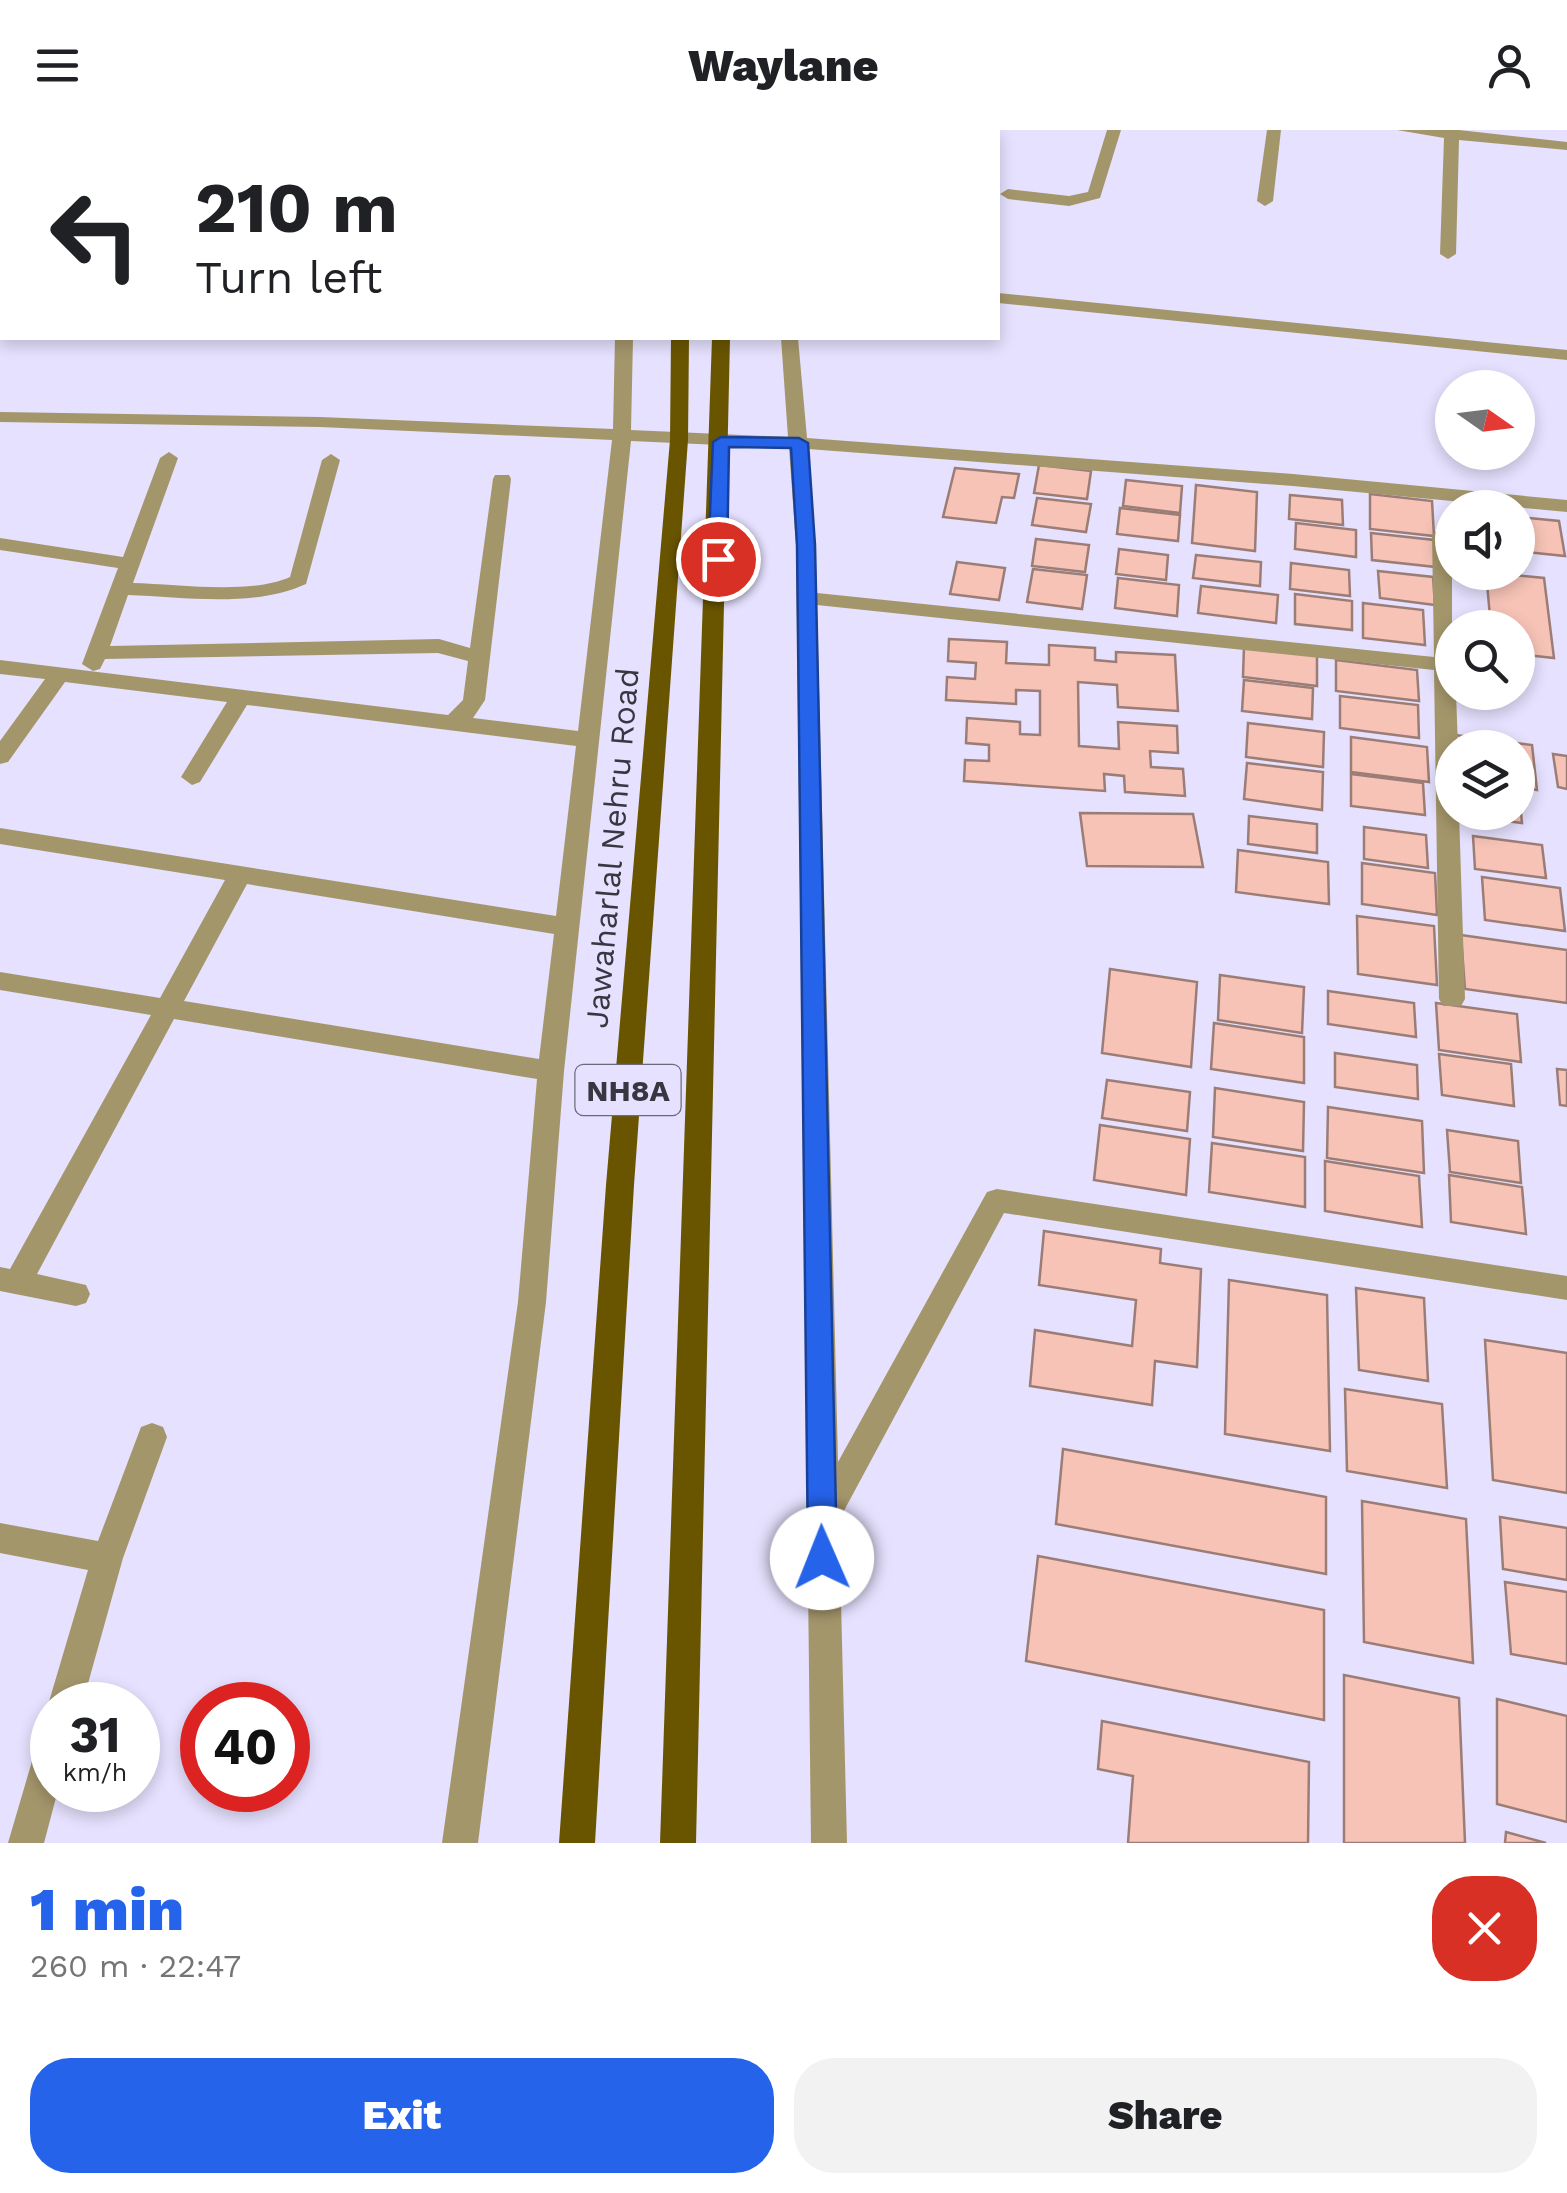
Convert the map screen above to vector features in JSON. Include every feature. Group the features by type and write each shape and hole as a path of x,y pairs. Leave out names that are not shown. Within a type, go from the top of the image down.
{"main road":[{"name":"Jawaharlal Nehru Road","path":"577,1843 620,1185 679,440 680,340"},
{"name":"NH8A","path":"678,1843 721,340"}],"street":[{"path":"1008,194 1070,201 1095,195 1114,130"},
{"path":"1265,201 1274,130"},
{"path":"1404,130 1567,146"},
{"path":"1448,254 1452,132"},
{"path":"1000,298 1567,355"},
{"path":"460,1843 532,1302 551,1071 622,437 624,340"},
{"path":"790,340 807,598 828,1843"},
{"path":"0,418 320,422 799,443 1293,480 1567,506"},
{"path":"88,679 169,458"},
{"path":"121,589 268,590 293,585 300,580 331,460"},
{"path":"452,724 468,711 474,700 502,478"},
{"path":"0,544 130,564"},
{"path":"807,598 1435,664"},
{"path":"97,653 439,646 477,657"},
{"path":"0,667 588,740"},
{"path":"0,757 59,675"},
{"path":"192,778 240,698"},
{"path":"1448,710 1452,999"},
{"path":"0,836 568,927"},
{"path":"76,1294 9,1281 169,1009 240,875"},
{"path":"0,981 551,1071"},
{"path":"822,1522 997,1200 1567,1288"},
{"path":"72,1682 107,1558 152,1437"},
{"path":"0,1538 107,1558"},
{"path":"26,1843 35,1812"}],"building":[{"path":"1039,465 1091,471 1087,499 1034,493"},
{"path":"955,468 1019,474 1014,498 1002,497 996,523 943,517"},
{"path":"1126,480 1182,486 1180,513 1123,506"},
{"path":"1196,485 1257,492 1255,551 1192,543"},
{"path":"1370,494 1432,501 1434,536 1370,529"},
{"path":"1290,495 1342,500 1343,525 1289,519"},
{"path":"1037,498 1091,504 1086,532 1032,525"},
{"path":"1120,508 1180,515 1178,541 1117,534"},
{"path":"1535,519 1559,521 1565,556 1535,553"},
{"path":"1296,523 1356,530 1356,557 1295,549"},
{"path":"1371,533 1434,540 1435,567 1372,560"},
{"path":"1036,539 1089,545 1085,572 1032,566"},
{"path":"1119,549 1168,555 1166,580 1116,574"},
{"path":"1196,555 1261,562 1260,586 1193,578"},
{"path":"957,562 1005,568 999,600 950,594"},
{"path":"1291,563 1349,570 1350,596 1290,589"},
{"path":"1033,569 1087,575 1082,609 1027,602"},
{"path":"1378,571 1433,577 1435,605 1380,598"},
{"path":"1535,577 1544,578 1554,658 1535,656 1535,610 1489,610 1488,590 1535,590"},
{"path":"1118,578 1179,585 1177,616 1115,608"},
{"path":"1201,586 1278,595 1276,623 1198,613"},
{"path":"1295,594 1352,601 1352,630 1295,624"},
{"path":"1363,603 1423,610 1425,645 1363,638"},
{"path":"949,639 1007,642 1006,663 1049,665 1049,645 1095,648 1095,660 1116,662 1116,652 1175,655 1178,711 1118,707 1117,685 1078,682 1079,746 1119,749 1118,722 1177,726 1178,753 1150,751 1151,767 1183,769 1185,796 1125,792 1124,776 1104,774 1105,791 964,781 965,760 989,761 989,745 966,743 967,718 1020,722 1020,734 1040,735 1040,691 1016,690 1016,704 946,700 947,677 975,679 976,663 948,661"},
{"path":"1244,646 1317,655 1317,686 1243,677"},
{"path":"1336,660 1417,670 1419,701 1336,691"},
{"path":"1244,680 1313,688 1312,719 1242,711"},
{"path":"1340,696 1418,705 1419,738 1340,728"},
{"path":"1248,723 1324,732 1323,767 1246,757"},
{"path":"1351,737 1427,747 1429,782 1351,772"},
{"path":"1553,754 1567,756 1567,789 1558,787"},
{"path":"1247,763 1323,772 1322,810 1244,799"},
{"path":"1351,774 1423,783 1425,815 1351,806"},
{"path":"1080,813 1193,814 1203,867 1087,866"},
{"path":"1249,816 1317,824 1317,853 1248,844"},
{"path":"1364,827 1426,835 1428,868 1364,859"},
{"path":"1473,836 1542,845 1546,878 1475,869"},
{"path":"1238,850 1328,862 1329,904 1236,892"},
{"path":"1362,863 1435,873 1437,915 1362,904"},
{"path":"1482,877 1560,888 1565,931 1485,920"},
{"path":"1357,916 1434,926 1437,985 1358,974"},
{"path":"1461,935 1567,950 1567,1003 1465,989"},
{"path":"1110,969 1197,982 1191,1067 1102,1053"},
{"path":"1220,975 1304,987 1302,1033 1218,1020"},
{"path":"1328,991 1414,1003 1416,1037 1328,1024"},
{"path":"1436,1003 1517,1014 1521,1062 1439,1050"},
{"path":"1214,1023 1304,1037 1304,1083 1211,1069"},
{"path":"1335,1053 1417,1065 1418,1099 1335,1087"},
{"path":"1439,1054 1511,1064 1514,1106 1442,1095"},
{"path":"1557,1069 1567,1070 1567,1106 1560,1105"},
{"path":"1107,1080 1190,1092 1187,1131 1102,1118"},
{"path":"1215,1088 1304,1102 1303,1151 1213,1137"},
{"path":"1328,1107 1422,1121 1424,1173 1327,1158"},
{"path":"1100,1125 1190,1139 1186,1195 1094,1180"},
{"path":"1447,1130 1518,1141 1521,1183 1450,1172"},
{"path":"1212,1143 1305,1157 1305,1207 1209,1192"},
{"path":"1325,1161 1419,1176 1422,1227 1325,1211"},
{"path":"1449,1175 1522,1187 1526,1234 1451,1222"},
{"path":"1044,1231 1161,1249 1160,1263 1201,1269 1197,1367 1155,1361 1152,1405 1030,1386 1035,1330 1132,1346 1136,1300 1039,1285"},
{"path":"1229,1280 1327,1295 1330,1451 1225,1434"},
{"path":"1356,1288 1424,1298 1428,1381 1359,1370"},
{"path":"1485,1340 1567,1353 1567,1493 1493,1480"},
{"path":"1345,1389 1442,1404 1447,1488 1347,1471"},
{"path":"1063,1449 1326,1497 1326,1574 1056,1524"},
{"path":"1362,1501 1466,1519 1473,1663 1364,1642"},
{"path":"1500,1517 1567,1528 1567,1580 1503,1569"},
{"path":"1038,1556 1324,1610 1324,1720 1026,1661"},
{"path":"1505,1582 1567,1592 1567,1664 1511,1654"},
{"path":"1344,1675 1459,1698 1465,1843 1344,1843"},
{"path":"1497,1699 1567,1716 1567,1822 1497,1804"},
{"path":"1102,1721 1309,1762 1308,1843 1128,1843 1133,1776 1098,1769"},
{"path":"1506,1832 1546,1843 1505,1843"}],"route":[{"path":"718,559 721,442 799,443 806,545 822,1558"}]}
